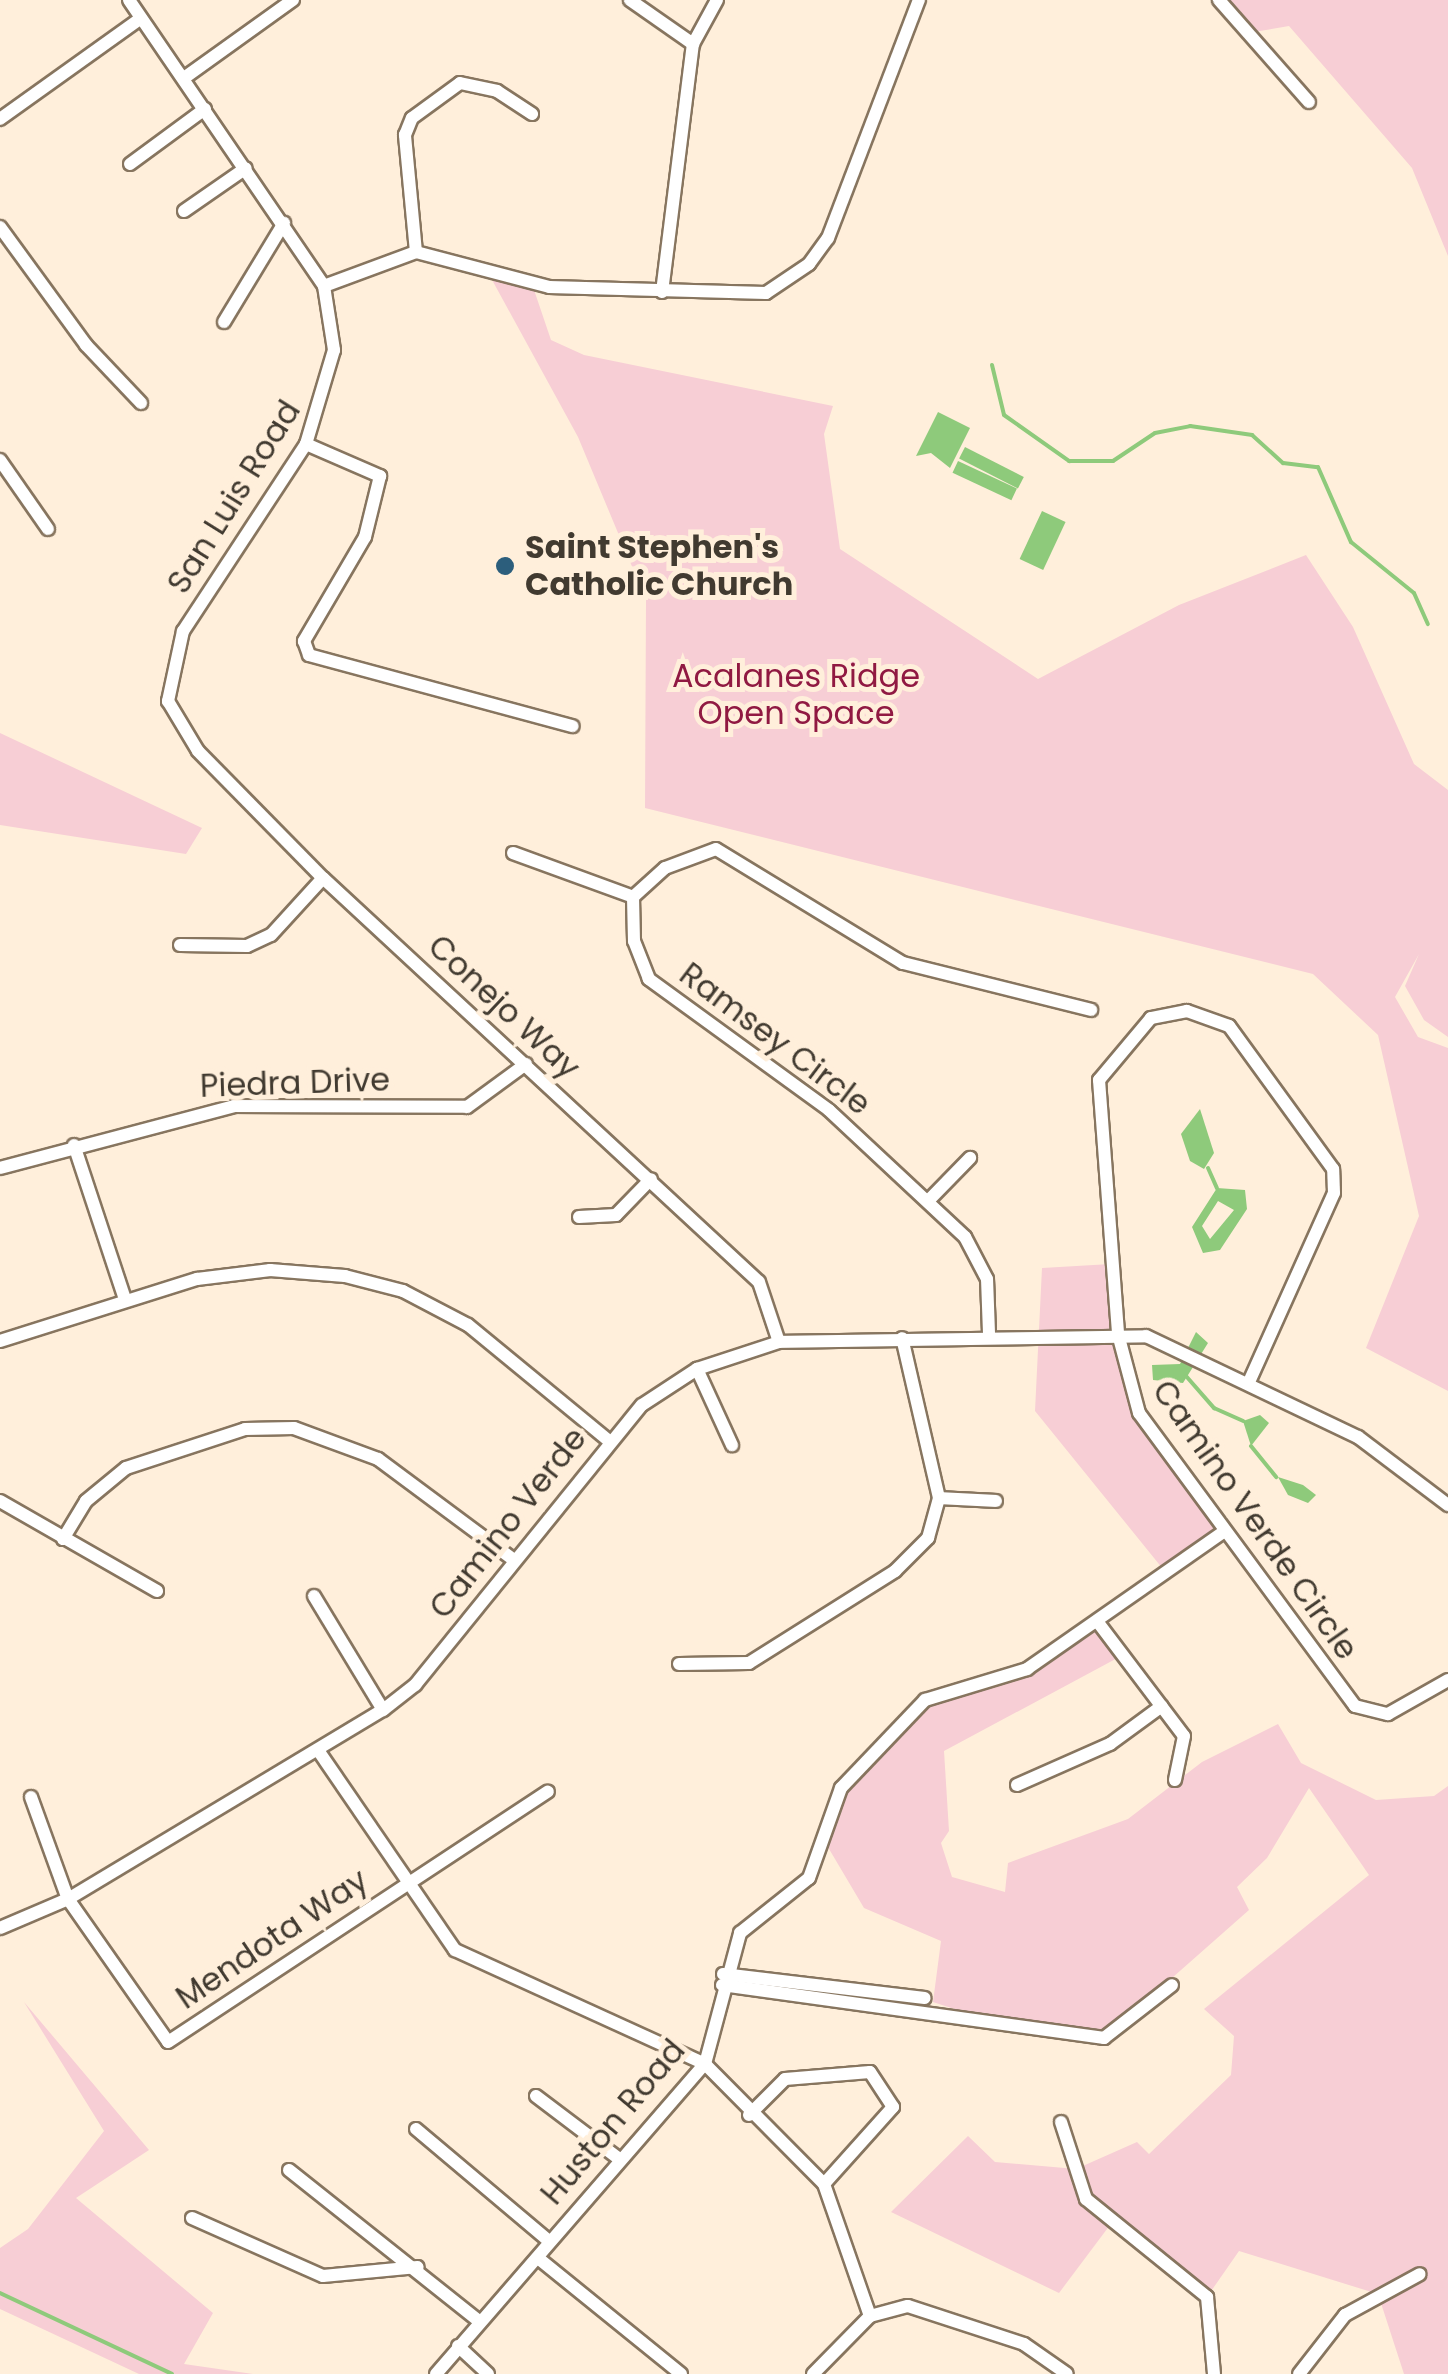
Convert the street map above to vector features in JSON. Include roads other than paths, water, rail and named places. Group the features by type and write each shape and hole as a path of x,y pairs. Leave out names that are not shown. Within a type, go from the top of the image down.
{"street":[{"name":"San Luis Road","path":"129,0 324,286 332,364 306,444 183,631 168,702 178,719"},
{"path":"184,78 293,0"},
{"path":"630,0 693,44"},
{"path":"662,292 693,44 718,0"},
{"path":"324,286 416,252 549,287 766,293 809,264 867,150 919,0"},
{"path":"1220,0 1310,102"},
{"path":"0,119 141,18"},
{"path":"416,252 405,135 412,118 460,83 497,91 532,114"},
{"path":"130,164 205,109"},
{"path":"184,211 246,168"},
{"path":"224,322 284,223"},
{"path":"0,227 86,345 141,402"},
{"path":"306,444 380,476 364,537 304,640 309,655 573,726"},
{"path":"0,460 48,530"},
{"name":"Conejo Way","path":"178,719 323,878 758,1282 780,1342"},
{"path":"513,853 633,897 665,868 716,849 903,963 1091,1010"},
{"path":"180,945 247,946 271,935 323,878"},
{"name":"Ramsey Circle","path":"633,897 634,940 650,980 829,1110 965,1236 987,1279 989,1333"},
{"path":"1118,1334 1099,1080 1151,1018 1187,1012 1250,1045 1333,1169 1334,1192 1249,1382"},
{"name":"Piedra Drive","path":"0,1168 74,1145 234,1106 467,1107 526,1064"},
{"path":"74,1145 124,1298"},
{"path":"929,1200 970,1158"},
{"path":"579,1217 616,1215 651,1179"},
{"path":"0,1341 124,1298 270,1270 403,1291 468,1325 608,1440"},
{"name":"Camino Verde","path":"0,1928 68,1899 320,1753 415,1686 608,1440 697,1370 780,1342 989,1333 1118,1334"},
{"name":"Camino Verde Circle","path":"1448,1505 1431,1484 1358,1437 1178,1347 1118,1334 1139,1413 1355,1706 1388,1714 1448,1680"},
{"path":"679,1664 749,1664 895,1571 928,1538 939,1498 902,1338"},
{"path":"697,1370 732,1444"},
{"path":"63,1539 86,1501 126,1468 244,1429 294,1428 378,1458 514,1560"},
{"path":"939,1498 996,1501"},
{"path":"0,1501 157,1591"},
{"name":"Huston Road","path":"436,2374 538,2258 618,2158 705,2064 723,1980 740,1933 808,1878 841,1788 925,1700 1027,1669 1100,1624 1225,1531"},
{"path":"314,1596 383,1710"},
{"path":"1100,1624 1184,1736 1175,1780"},
{"path":"1018,1785 1110,1744 1162,1706"},
{"path":"320,1753 455,1950 705,2064 749,2115 824,2184 870,2316"},
{"name":"Mendota Way","path":"68,1899 168,2042 548,1790"},
{"path":"31,1797 68,1899"},
{"path":"723,1980 1104,2038 1172,1985"},
{"path":"723,1980 925,1998"},
{"path":"749,2115 785,2079 870,2072 894,2107 824,2184"},
{"path":"536,2096 618,2158"},
{"path":"1061,2122 1086,2199 1206,2297 1214,2374"},
{"path":"416,2129 548,2241"},
{"path":"289,2170 352,2214 480,2321"},
{"path":"192,2218 323,2276 418,2268"},
{"path":"538,2258 681,2374"},
{"path":"1299,2374 1344,2315 1420,2274"},
{"path":"813,2374 870,2316 908,2306 1024,2344 1066,2374"},
{"path":"458,2346 488,2374"}],"waterway":[{"path":"992,365 1004,415 1069,461 1113,461 1155,433 1190,426 1252,435 1283,463 1318,467 1351,542 1414,593 1428,624"},
{"path":"1208,1168 1217,1188"},
{"path":"1186,1376 1214,1408 1243,1421"},
{"path":"1251,1446 1276,1477"},
{"path":"0,2293 172,2374"}],"place":[{"name":"Saint Stephen's Catholic Church","path":"505,566"}],"park label":[{"name":"Acalanes Ridge Open Space","path":"796,696"}]}
